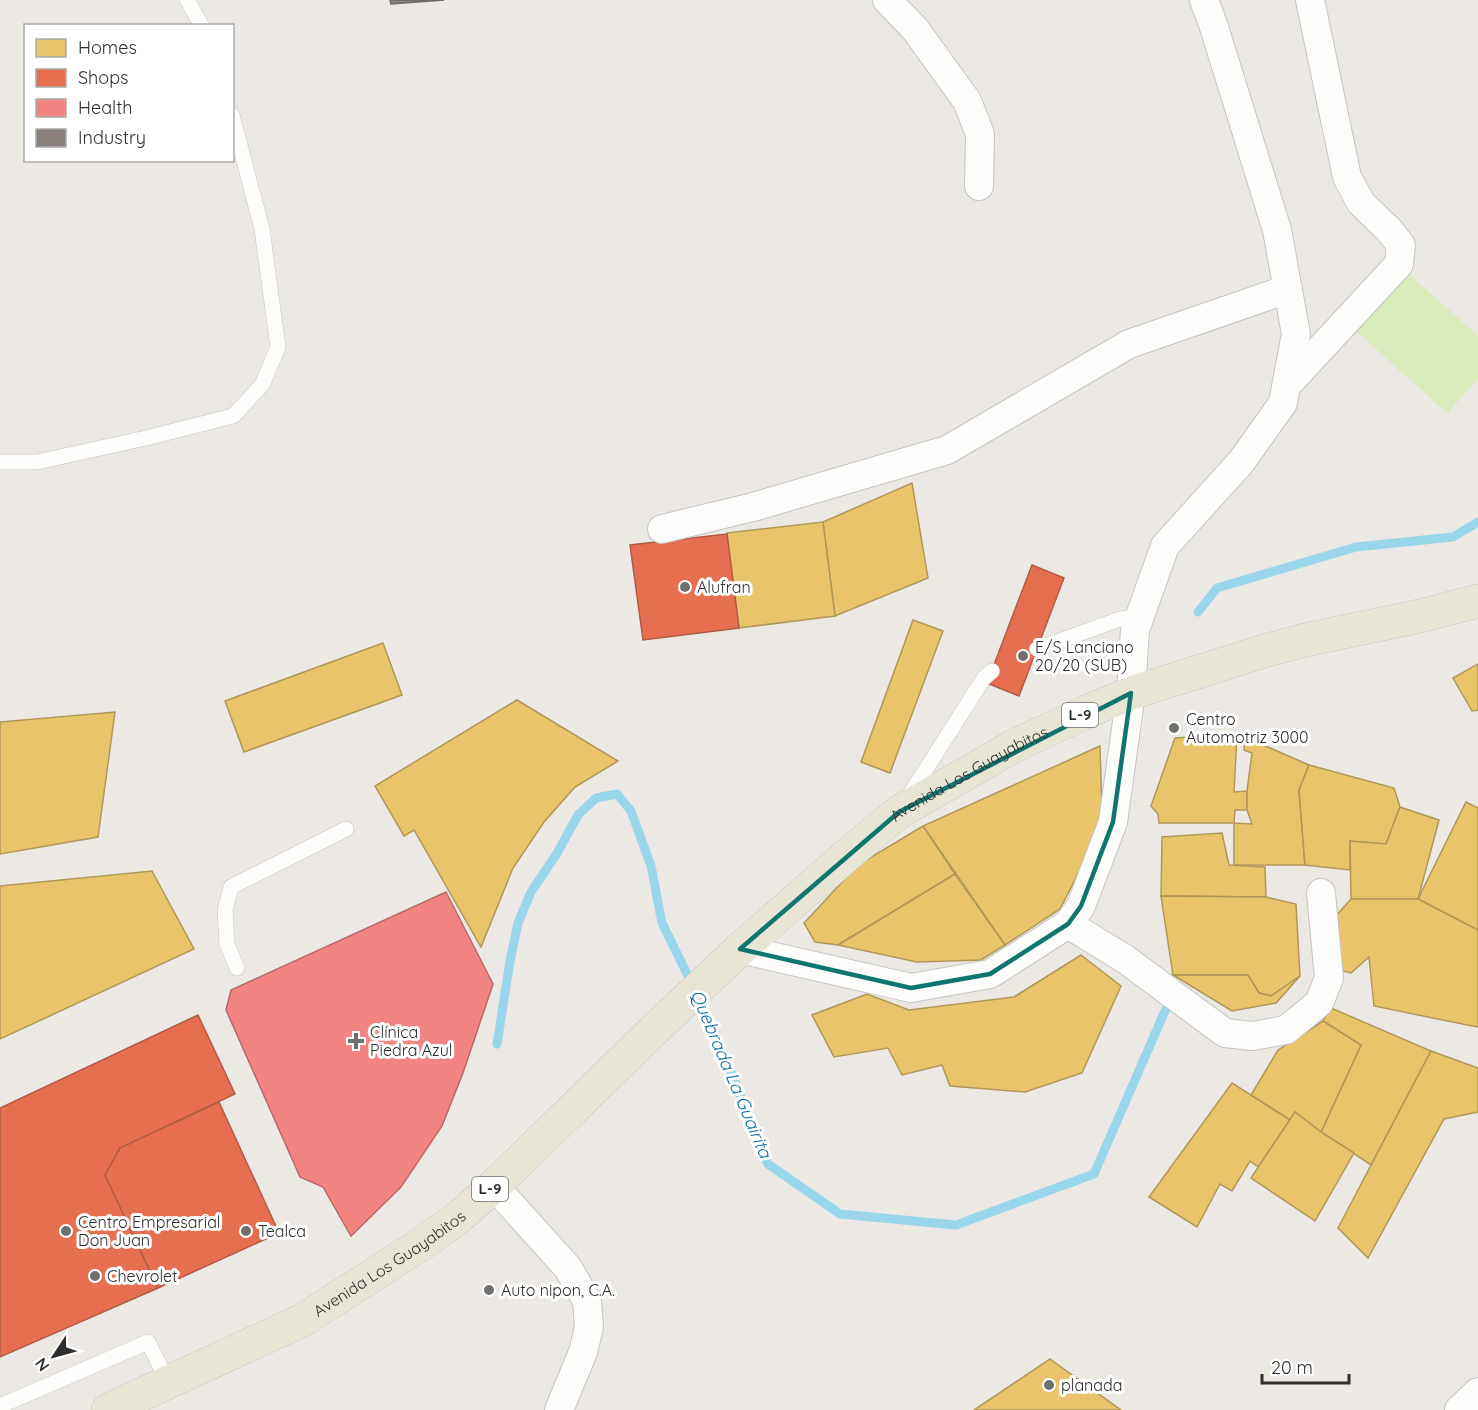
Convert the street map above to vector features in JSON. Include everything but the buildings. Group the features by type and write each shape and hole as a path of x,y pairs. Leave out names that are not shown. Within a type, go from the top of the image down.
{"main road":[{"name":"Avenida Los Guayabitos","path":"168,1382 303,1320 423,1243 459,1217 495,1186 740,949 899,812 1014,746 1131,693 1305,640 1420,616 1478,601"},
{"name":"L-9","path":"108,1410 168,1382"}],"street":[{"path":"887,0 915,29 967,101 980,134 979,186"},
{"path":"740,949 912,988 990,974 1068,924 1081,906 1113,822 1131,693 1135,630 1165,546 1241,462 1283,403 1296,334 1277,230 1208,12 1190,0"},
{"path":"1287,385 1399,264 1401,245 1361,203 1347,177 1310,0"},
{"path":"662,529 753,507 947,450 1129,344 1288,289"},
{"path":"1068,924 1125,959 1225,1033 1252,1036 1286,1030 1319,1003 1329,978 1321,892"},
{"path":"495,1186 568,1268 587,1301 589,1327 583,1352 559,1410"},
{"path":"1459,1410 1478,1392"}],"lane":[{"path":"187,0 201,24"},
{"path":"0,462 37,462 233,416 262,385 278,347 262,229 234,123"},
{"path":"1037,649 1120,619 1140,617"},
{"path":"899,812 984,678 992,671"},
{"path":"237,968 227,944 225,910 231,888 346,829"},
{"path":"0,1406 148,1342 168,1382"}],"highlighted area":[{"path":"1131,693 1113,822 1081,906 1068,924 990,974 911,988 740,949 899,812"}],"green space":[{"path":"1399,265 1478,336 1478,379 1447,413 1347,323"}],"waterway":[{"name":"Quebrada La Guairita","path":"1198,612 1217,588 1356,547 1453,537 1478,522"},
{"name":"Quebrada La Guairita","path":"497,1044 518,923 531,892 556,855 578,815 596,798 617,794 631,811 651,866 662,923 692,984"},
{"name":"Quebrada La Guairita","path":"698,997 713,1028 768,1164 840,1214 956,1225 1094,1174 1168,1004"}],"place":[{"name":"Alufran","path":"685,587"},
{"name":"E/S Lanciano 20/20 (SUB)","path":"1023,656"},
{"name":"Centro Automotriz 3000","path":"1174,728"},
{"name":"Clínica Piedra Azul","path":"356,1041"},
{"name":"Centro Empresarial Don Juan","path":"66,1231"},
{"name":"Tealca","path":"246,1231"},
{"name":"Chevrolet","path":"95,1276"},
{"name":"Auto nipon, C.A.","path":"489,1290"},
{"name":"planada","path":"1049,1385"}]}
